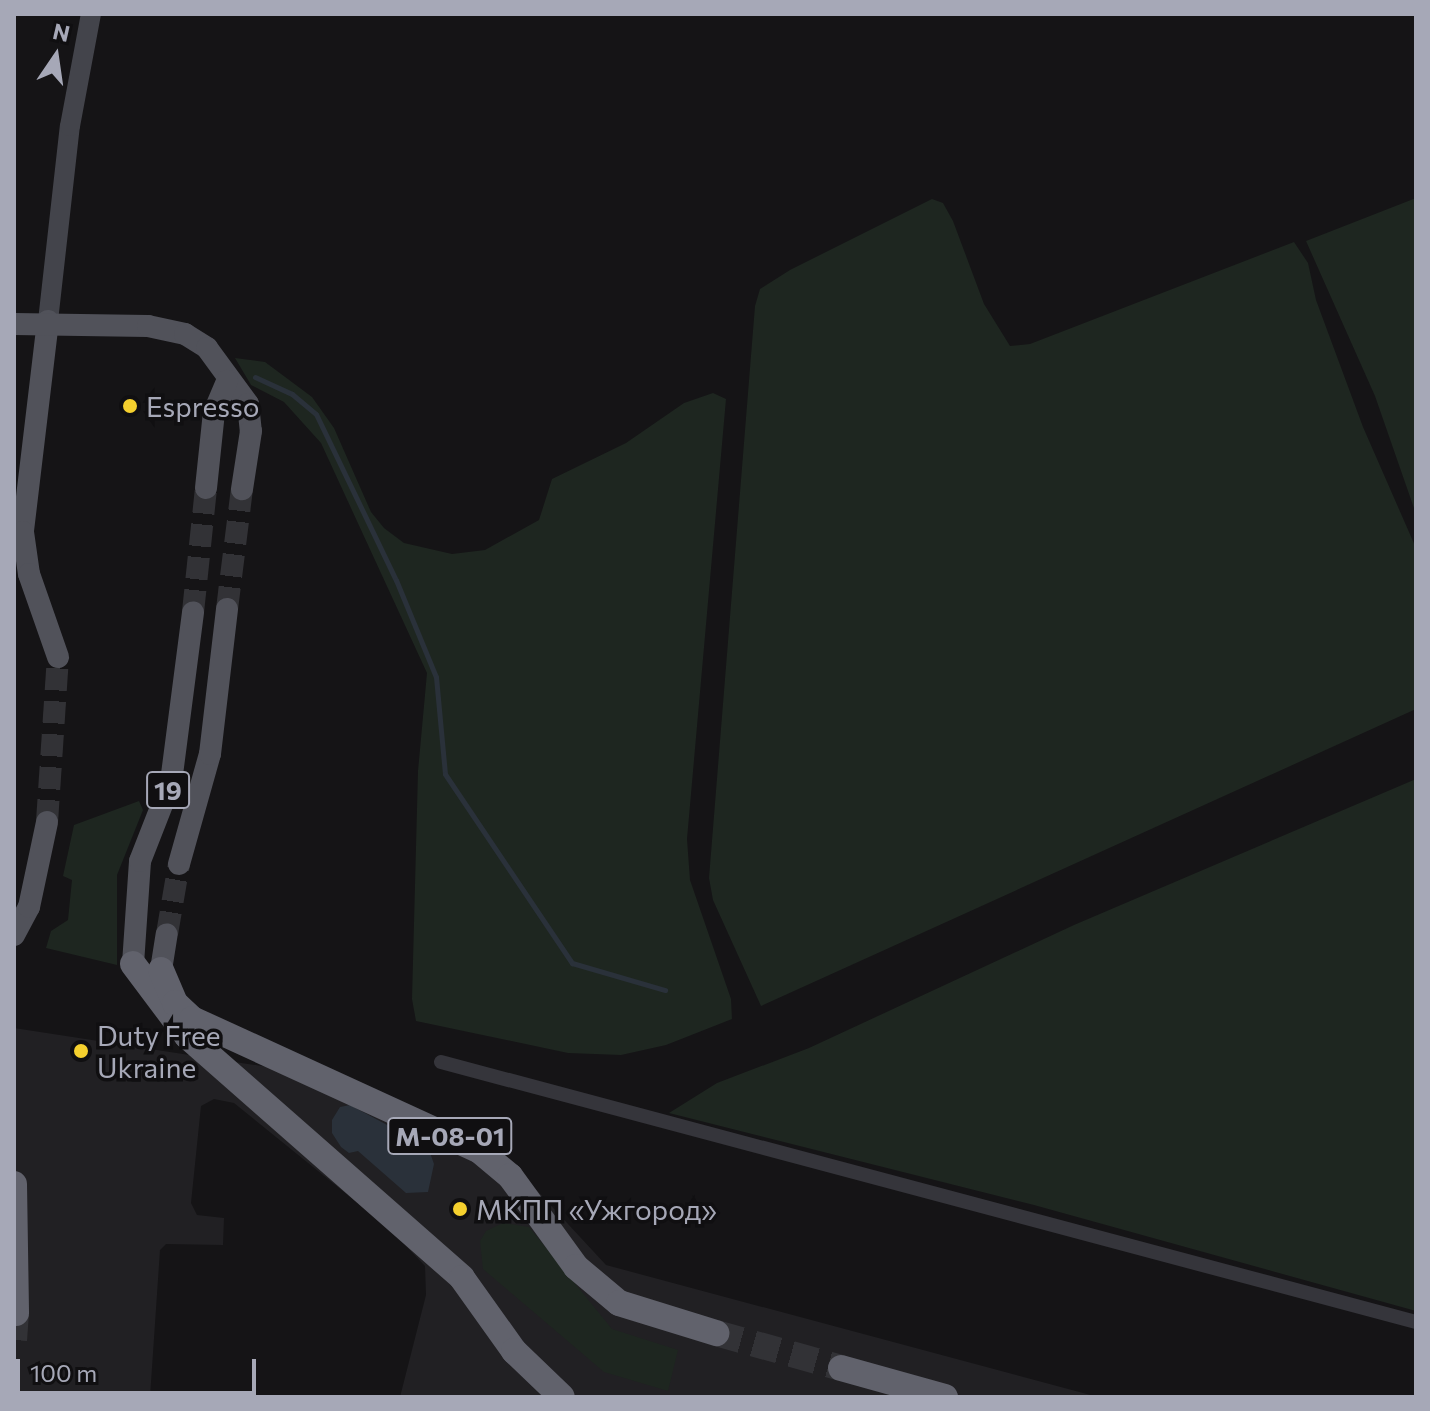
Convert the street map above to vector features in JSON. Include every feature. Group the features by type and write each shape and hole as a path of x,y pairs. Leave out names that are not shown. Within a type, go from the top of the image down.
{"highway":[{"name":"М-08-01","path":"133,964 187,1036 462,1278 514,1351 562,1397"},
{"name":"М-08-01","path":"161,970 175,1003 192,1019 480,1151 510,1176 576,1267 619,1303 716,1333"},
{"path":"14,1184 16,1313"},
{"path":"841,1368 945,1397"}],"main road":[{"path":"14,324 48,321 148,326 185,334 224,372 248,404 251,431 242,489"},
{"path":"48,321 19,542 58,657"},
{"path":"206,488 214,412 224,372"},
{"name":"19","path":"179,864 210,754 227,609"},
{"name":"19","path":"133,964 140,861 171,782 193,612"},
{"path":"14,935 29,907 47,822"},
{"path":"161,970 167,934"}],"street":[{"path":"48,321 70,126 91,14"},
{"path":"441,1062 1416,1322"}],"shaded area":[{"path":"1416,198 1416,514 1375,396 1306,241"},
{"path":"932,199 943,203 953,221 984,304 1010,346 1030,344 1294,242 1308,263 1316,300 1363,427 1416,548 1416,709 761,1006 713,900 709,878 755,306 760,289 790,270"},
{"path":"235,358 265,362 312,397 334,428 371,512 384,528 404,543 452,554 485,550 539,520 552,479 626,443 684,403 713,393 726,399 687,839 690,880 731,999 732,1019 666,1045 621,1055 568,1053 416,1021 412,999 418,771 427,673 321,443 284,402 251,385"},
{"path":"1416,779 1416,1311 1034,1205 669,1113 717,1083 809,1048 1074,925"},
{"path":"139,801 143,810 117,875 117,965 46,948 51,931 68,920 72,880 63,876 74,825"},
{"name":"МКПП «Ужгород»","path":"14,1028 346,1079 492,1142 606,1265 1098,1397 400,1397 426,1295 425,1266 391,1230 234,1103 214,1099 201,1106 191,1203 197,1215 224,1218 223,1245 166,1244 160,1250 150,1397 14,1397"},
{"path":"350,1105 428,1147 434,1164 428,1192 406,1193 358,1151 349,1153 341,1147 332,1133 332,1120 340,1107"},
{"path":"503,1223 529,1227 612,1329 678,1350 668,1391 604,1372 483,1269 480,1241 486,1231"}],"waterway":[{"path":"255,377 292,394 316,414 396,580 436,677 445,774 572,963 665,990"}],"tunnel":[{"path":"193,612 206,488"},
{"path":"227,609 242,489"},
{"path":"47,822 58,657"},
{"path":"167,934 179,864"},
{"path":"14,1340 16,1313"},
{"path":"716,1333 841,1368"}],"place":[{"name":"Espresso","path":"130,406"},
{"name":"Duty Free Ukraine","path":"81,1051"},
{"name":"МКПП «Ужгород»","path":"460,1209"}]}
